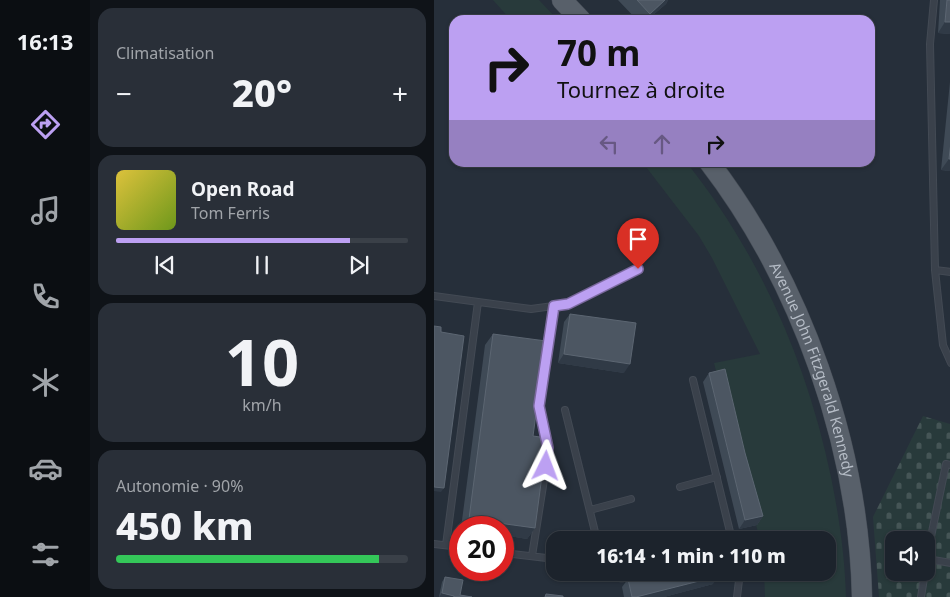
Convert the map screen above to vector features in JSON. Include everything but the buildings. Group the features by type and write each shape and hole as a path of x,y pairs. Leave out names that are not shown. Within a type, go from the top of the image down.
{"main road":[{"path":"562,0 576,15"},
{"name":"Avenue John Fitzgerald Kennedy","path":"711,167 765,248 785,286 826,388 840,438 857,529 862,597"}],"lane":[{"path":"934,0 930,44 935,270 944,345 950,363"},
{"path":"434,296 531,309 554,306 568,304 638,269"},
{"path":"935,270 950,272"},
{"path":"446,545 478,302"},
{"path":"532,556 548,448 539,406 554,306"},
{"path":"693,380 730,531"},
{"path":"566,410 596,531"},
{"path":"933,531 946,464 950,465"},
{"path":"680,487 717,477"},
{"path":"590,510 631,499"},
{"path":"434,544 449,545"},
{"path":"514,554 546,558"},
{"path":"935,561 950,563"},
{"path":"737,597 739,581"},
{"path":"921,597 924,581"}],"green space":[{"path":"493,0 539,0 553,15 506,15"},
{"path":"646,167 690,167 737,235 777,311 809,392 821,434 839,522 846,597 765,597 764,581 836,581 836,531 758,531 714,363 760,354 699,236"},
{"path":"923,416 950,424 950,597 879,597 873,517"}],"route":[{"path":"546,466 548,448 539,406 554,306 568,304 638,269"}]}
